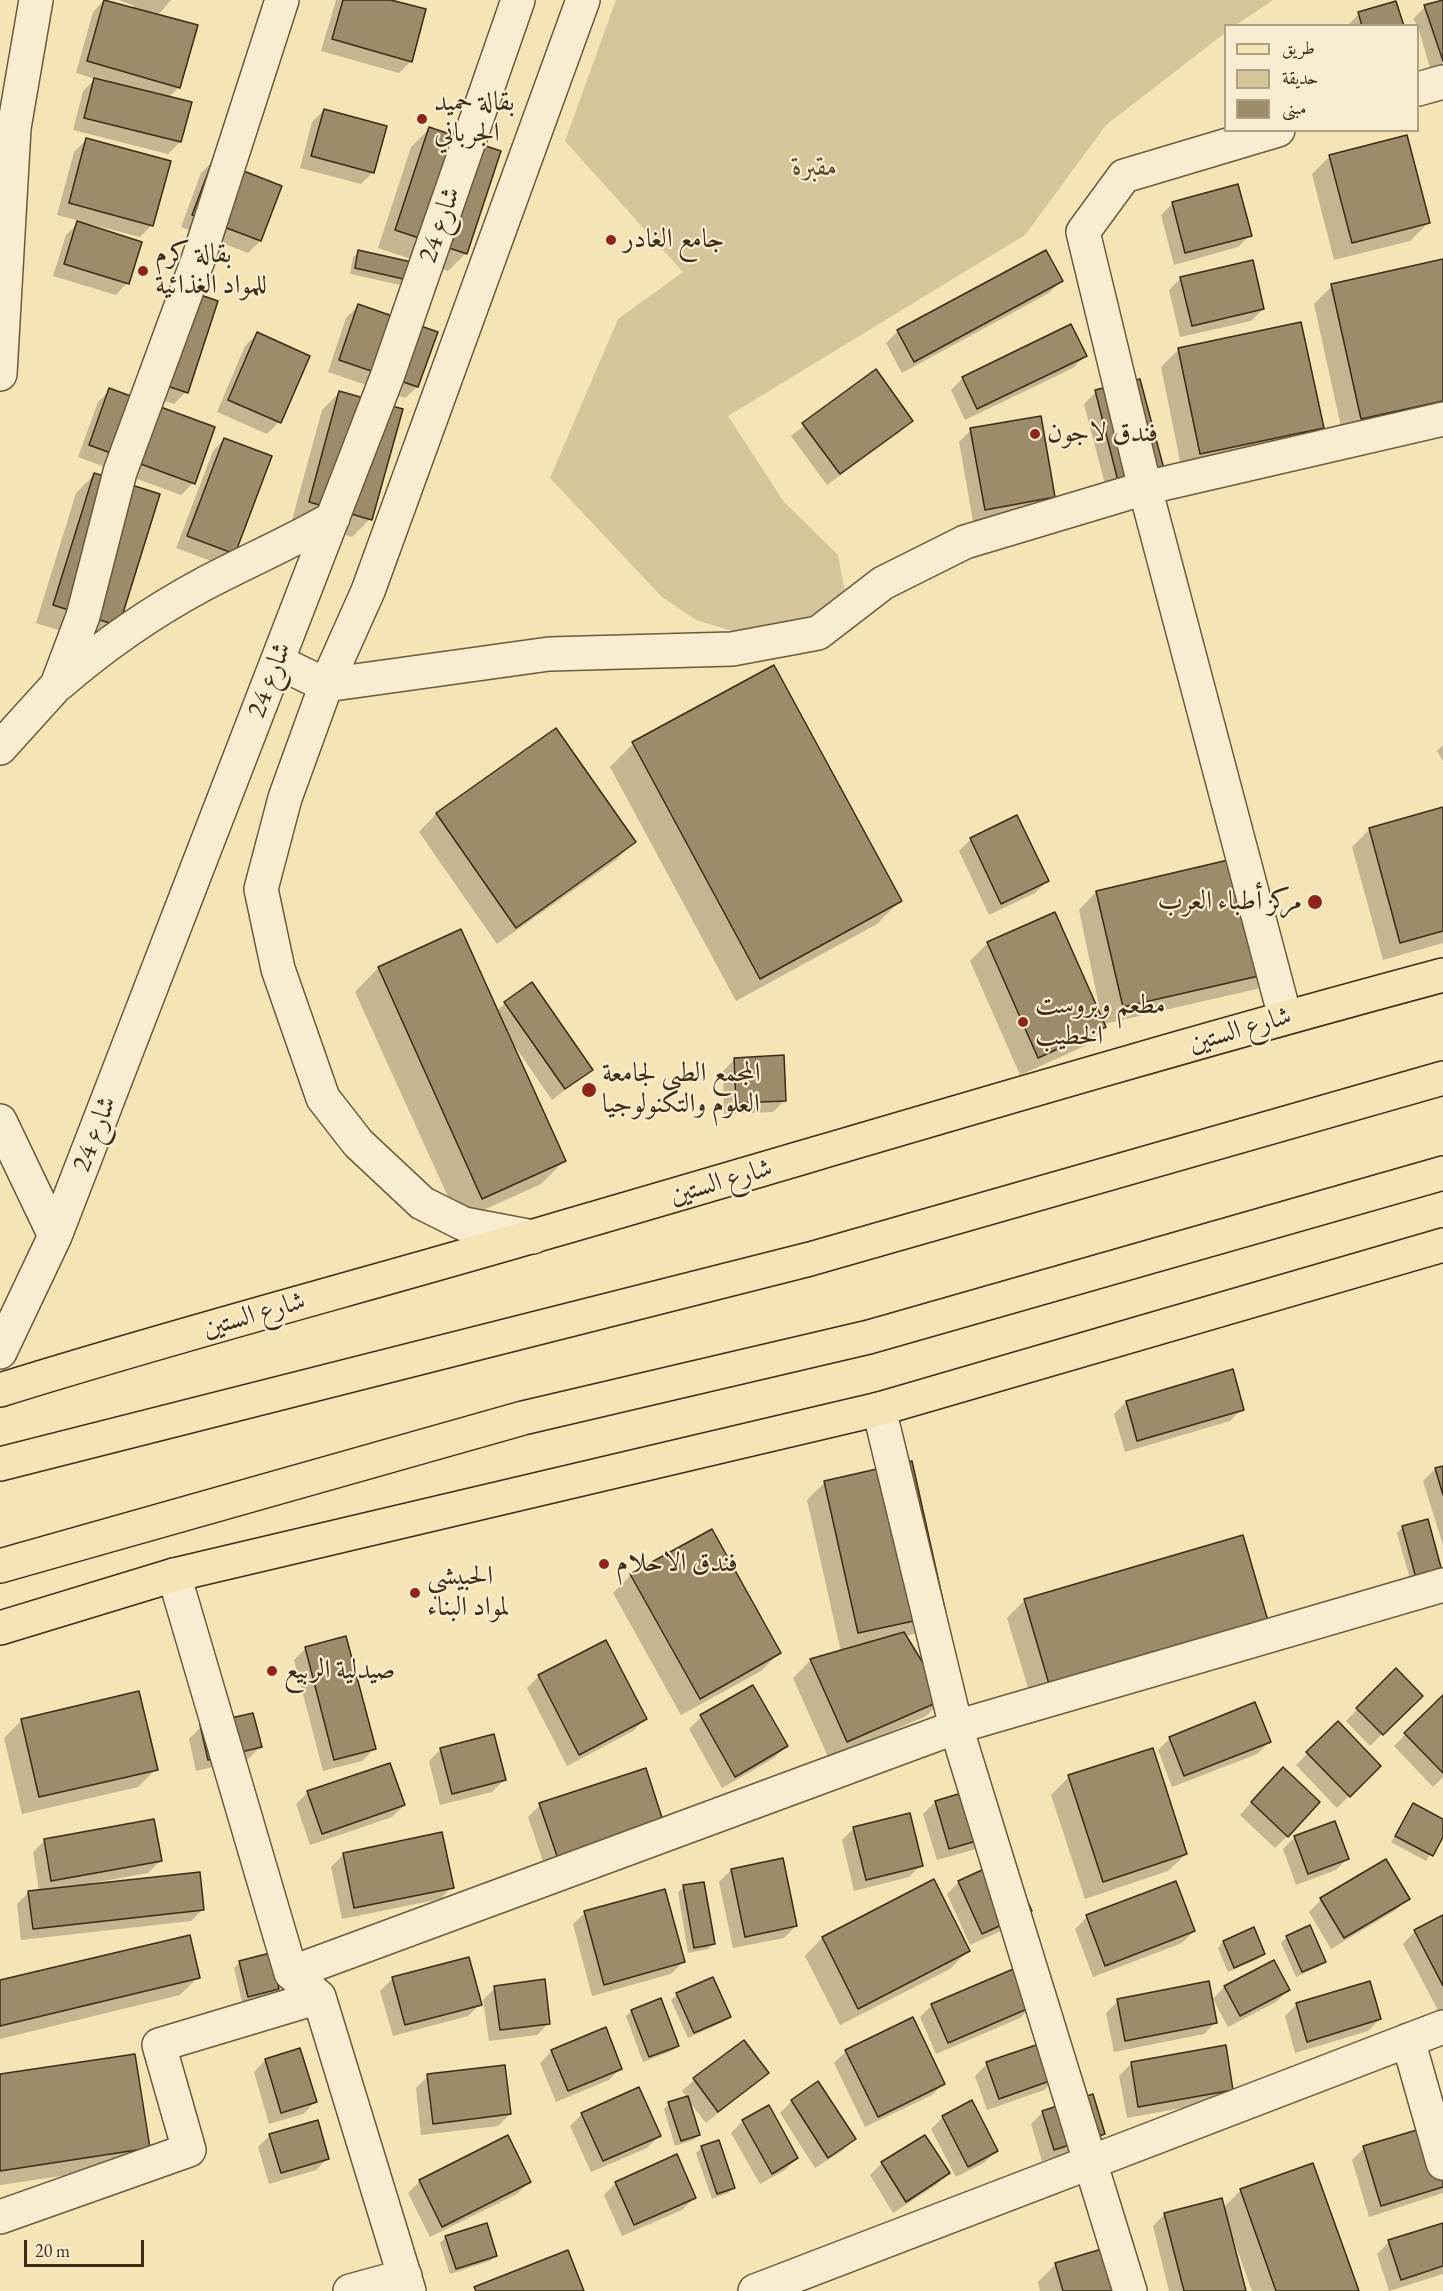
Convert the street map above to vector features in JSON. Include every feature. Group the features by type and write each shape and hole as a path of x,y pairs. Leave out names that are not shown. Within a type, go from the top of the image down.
{"main road":[{"name":"شارع الستين","path":"0,1390 117,1353 533,1237 1285,1017 1443,975"},
{"path":"0,1464 810,1259 1443,1078"},
{"path":"0,1566 523,1418 869,1337 1443,1173"},
{"path":"0,1628 174,1575 879,1409 1443,1245"}],"street":[{"path":"0,374 14,128 36,0"},
{"path":"57,686 83,616 120,472 198,260 282,0"},
{"name":"شارع 24","path":"0,1352 56,1236 278,662 387,377 518,0"},
{"name":"شارع 24","path":"533,1237 464,1224 422,1203 358,1143 323,1098 301,1041 278,969 261,889 285,798 326,685 368,591 583,0"},
{"path":"1419,89 1443,82"},
{"path":"1271,132 1124,176 1083,232 1145,488 1285,1017"},
{"path":"278,662 326,685 549,654 732,649 818,633 883,583 965,542 1145,488 1443,419"},
{"path":"0,748 57,686 94,654 144,618 202,585 333,518"},
{"path":"0,1121 56,1236"},
{"path":"879,1409 956,1727 1130,2291"},
{"path":"174,1575 291,1973 319,1997 407,2283 350,2291"},
{"path":"291,1973 956,1727 1443,1585"},
{"path":"0,2217 189,2150 159,2045 319,1997"},
{"path":"755,2291 1443,2027"},
{"path":"1408,2040 1443,2163"}],"green space":[{"name":"مقبرة","path":"616,0 1273,0 1237,24 1224,24 1224,34 1106,125 1025,235 728,416 784,502 838,555 845,592 790,630 739,633 696,620 662,597 550,478 618,319 683,272 565,141"}],"building":[{"path":"104,0 198,25 180,88 87,61"},
{"path":"343,0 391,0 426,9 412,62 332,39"},
{"path":"1443,0 1443,61 1424,5"},
{"path":"1396,1 1403,24 1361,24 1358,12"},
{"path":"94,78 192,102 181,142 84,118"},
{"path":"324,109 387,126 374,173 311,156"},
{"path":"429,127 501,151 467,254 395,230"},
{"path":"1407,135 1430,223 1352,243 1329,155"},
{"path":"86,138 171,161 153,226 69,203"},
{"path":"213,159 282,186 261,241 192,215"},
{"path":"1238,184 1252,236 1185,253 1172,202"},
{"path":"77,221 142,242 129,284 64,264"},
{"path":"358,250 434,267 430,285 355,268"},
{"path":"1046,250 1063,281 914,362 897,330"},
{"path":"1443,259 1443,401 1361,419 1331,284"},
{"path":"1253,260 1264,309 1192,326 1180,277"},
{"path":"192,292 218,301 188,393 161,384"},
{"path":"358,304 438,332 418,387 339,360"},
{"path":"1301,322 1324,428 1200,454 1178,348"},
{"path":"1071,324 1087,356 977,409 962,377"},
{"path":"257,332 310,356 281,423 228,400"},
{"path":"876,369 913,421 840,474 802,423"},
{"path":"1140,379 1164,469 1118,481 1095,390"},
{"path":"109,388 215,427 195,484 89,445"},
{"path":"339,391 403,409 372,520 309,502"},
{"path":"1041,416 1055,497 985,510 970,428"},
{"path":"224,438 272,456 235,554 187,536"},
{"path":"94,473 160,494 119,626 53,605"},
{"path":"774,665 902,901 760,979 632,742"},
{"path":"556,728 636,842 516,928 436,813"},
{"path":"1443,807 1443,931 1400,943 1369,828"},
{"path":"1017,815 1049,881 1001,904 970,838"},
{"path":"1258,853 1285,970 1123,1007 1096,891"},
{"path":"1055,912 1106,1027 1038,1058 987,942"},
{"path":"461,929 566,1161 482,1199 378,967"},
{"path":"532,982 593,1070 565,1089 504,1002"},
{"path":"784,1055 786,1101 736,1103 734,1058"},
{"path":"1233,1369 1244,1410 1137,1441 1126,1401"},
{"path":"912,1461 946,1614 858,1633 824,1481"},
{"path":"1443,1466 1443,1495 1435,1468"},
{"path":"1428,1519 1443,1575 1417,1582 1402,1526"},
{"path":"712,1529 781,1653 700,1699 630,1574"},
{"path":"1243,1535 1268,1621 1049,1684 1024,1599"},
{"path":"904,1632 945,1699 847,1742 810,1659"},
{"path":"346,1636 376,1749 334,1760 305,1647"},
{"path":"606,1640 647,1719 579,1755 538,1675"},
{"path":"1396,1668 1423,1696 1383,1735 1356,1708"},
{"path":"753,1685 788,1746 735,1777 700,1715"},
{"path":"139,1691 158,1770 39,1797 21,1719"},
{"path":"1443,1695 1443,1773 1404,1733"},
{"path":"1255,1702 1271,1742 1184,1776 1169,1737"},
{"path":"253,1713 262,1747 208,1760 200,1725"},
{"path":"1338,1721 1381,1766 1350,1797 1306,1752"},
{"path":"494,1734 506,1780 452,1794 440,1748"},
{"path":"1153,1748 1187,1854 1103,1882 1068,1775"},
{"path":"390,1763 405,1805 322,1834 307,1791"},
{"path":"1283,1767 1320,1802 1288,1837 1251,1802"},
{"path":"646,1768 664,1824 558,1859 539,1803"},
{"path":"985,1786 1000,1834 949,1849 935,1801"},
{"path":"1413,1803 1443,1819 1443,1837 1433,1856 1395,1836"},
{"path":"910,1813 923,1866 866,1880 853,1827"},
{"path":"154,1819 162,1861 51,1881 44,1839"},
{"path":"1335,1821 1349,1859 1308,1874 1294,1836"},
{"path":"442,1832 454,1888 354,1908 343,1853"},
{"path":"783,1858 797,1926 745,1937 731,1869"},
{"path":"1008,1858 1032,1911 982,1934 958,1881"},
{"path":"1386,1859 1410,1899 1344,1938 1320,1898"},
{"path":"200,1872 204,1910 33,1929 28,1891"},
{"path":"934,1879 970,1951 858,2009 822,1937"},
{"path":"1176,1881 1195,1931 1105,1966 1086,1915"},
{"path":"704,1882 715,1944 694,1948 683,1885"},
{"path":"665,1889 685,1962 604,1985 584,1911"},
{"path":"1443,1915 1443,1986 1414,1930"},
{"path":"1310,1925 1326,1962 1302,1972 1286,1936"},
{"path":"1254,1927 1265,1954 1234,1968 1223,1941"},
{"path":"190,1935 200,1978 0,2026 0,1980"},
{"path":"270,1953 279,1989 248,1997 239,1961"},
{"path":"469,1957 482,2005 405,2025 392,1977"},
{"path":"1274,1960 1290,1990 1240,2016 1224,1986"},
{"path":"1018,1967 1034,2006 948,2043 931,2004"},
{"path":"713,1977 731,2017 694,2033 676,1993"},
{"path":"545,1979 550,2024 500,2030 494,1986"},
{"path":"1209,1981 1217,2023 1125,2041 1117,1999"},
{"path":"1370,1981 1381,2019 1307,2042 1296,2003"},
{"path":"661,1998 679,2046 649,2057 631,2010"},
{"path":"913,2017 945,2084 878,2117 845,2050"},
{"path":"606,2027 622,2069 568,2091 551,2050"},
{"path":"744,2040 769,2073 718,2112 693,2078"},
{"path":"1045,2042 1058,2078 999,2099 986,2062"},
{"path":"1226,2045 1233,2090 1138,2107 1131,2062"},
{"path":"300,2048 317,2102 281,2113 265,2059"},
{"path":"135,2054 150,2148 0,2171 0,2074"},
{"path":"505,2065 511,2114 433,2124 427,2074"},
{"path":"818,2081 856,2139 828,2158 791,2100"},
{"path":"639,2087 661,2136 603,2161 581,2113"},
{"path":"1093,2094 1105,2134 1054,2150 1042,2111"},
{"path":"688,2096 700,2135 681,2141 668,2102"},
{"path":"972,2100 998,2151 968,2167 942,2116"},
{"path":"769,2105 798,2158 772,2174 742,2120"},
{"path":"318,2120 329,2159 281,2173 269,2134"},
{"path":"1437,2124 1443,2144 1443,2187 1381,2206 1363,2146"},
{"path":"508,2135 531,2182 442,2227 419,2180"},
{"path":"925,2135 950,2173 906,2202 881,2162"},
{"path":"719,2140 735,2188 717,2194 701,2146"},
{"path":"677,2154 696,2198 634,2225 615,2182"},
{"path":"1313,2163 1359,2291 1276,2291 1240,2189"},
{"path":"1222,2198 1246,2291 1184,2291 1164,2213"},
{"path":"487,2223 497,2256 456,2269 445,2236"},
{"path":"1443,2223 1443,2266 1401,2280 1388,2240"},
{"path":"1132,2240 1147,2291 1063,2291 1055,2263"},
{"path":"568,2250 584,2291 476,2291 474,2287"}],"place":[{"name":"بقالة حميد الجرباني","path":"422,119"},
{"name":"جامع الغادر","path":"611,240"},
{"name":"بقالة كرم للمواد الغذائية","path":"143,271"},
{"name":"فندق لاجون","path":"1035,434"},
{"name":"مركز أطباء العرب","path":"1315,902"},
{"name":"مطعم وبروست الخطيب","path":"1023,1022"},
{"name":"المجمع الطبي لجامعة العلوم والتكنولوجيا","path":"589,1090"},
{"name":"فندق الاحلام","path":"604,1564"},
{"name":"الحبيشي لمواد البناء","path":"415,1593"},
{"name":"صيدلية الربيع","path":"272,1671"}]}
